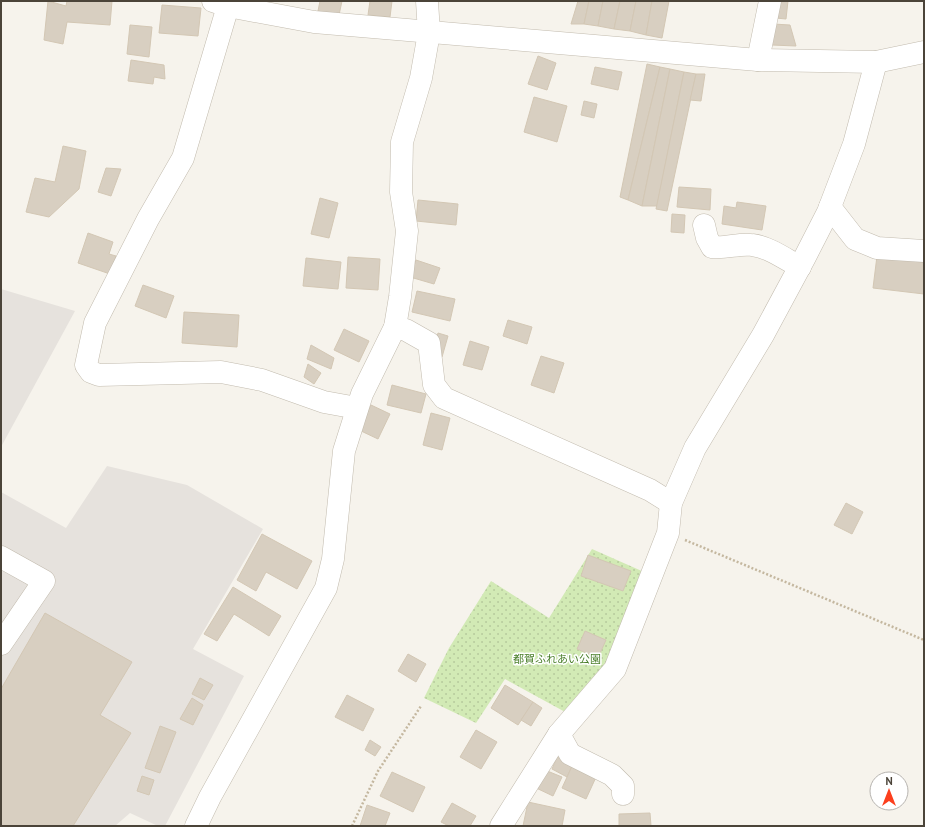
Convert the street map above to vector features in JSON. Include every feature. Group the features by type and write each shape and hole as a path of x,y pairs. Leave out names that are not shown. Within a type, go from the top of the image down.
{"street":[{"path":"196,826 210,797 326,588 333,558 344,451 362,394 395,327 400,297 407,231 401,192 402,142 421,78 429,32 427,1"},
{"path":"758,60 770,1"},
{"path":"357,408 324,402 262,380 221,372 99,375 91,372 86,366 95,323 148,219 183,158 221,3 314,22 758,60 876,62 924,52"},
{"path":"501,826 559,734 615,669 668,533 671,504 695,448 763,335 800,267 830,207 854,144 876,62"},
{"path":"830,207 855,239 877,248 924,251"},
{"path":"704,225 707,238 712,247 721,248 752,245 765,248 800,267"},
{"path":"395,327 406,330 429,343 434,385 444,398 650,490 671,504"},
{"path":"1,557 44,581 1,644"},
{"path":"559,734 570,754 612,775 623,786 623,794"}],"path":[{"path":"668,533 924,640"},
{"path":"352,826 378,771 421,706"}],"shaded area":[{"path":"1,289 75,311 1,447"},
{"path":"107,466 187,485 263,529 193,649 244,676 165,826 158,826 130,813 115,826 1,826 1,492 66,528"}],"green space":[{"name":"都賀ふれあい公園","path":"592,549 644,572 611,661 567,713 505,679 476,723 424,698 449,648 491,581 549,618"}],"building":[{"path":"48,1 66,6 67,1 112,1 110,25 67,22 63,44 44,40"},
{"path":"320,1 342,1 339,15 318,11"},
{"path":"370,1 392,1 390,17 368,15"},
{"path":"578,1 589,1 584,24 571,24"},
{"path":"589,1 603,1 598,26 584,24"},
{"path":"603,1 620,1 614,29 598,26"},
{"path":"620,1 636,1 630,31 614,29"},
{"path":"636,1 652,1 646,35 630,31"},
{"path":"652,1 669,1 662,38 646,35"},
{"path":"778,1 788,1 786,19 776,18"},
{"path":"162,5 201,8 198,36 159,33"},
{"path":"773,24 790,25 796,46 772,45"},
{"path":"130,25 152,27 149,57 127,54"},
{"path":"538,56 556,63 547,90 528,84"},
{"path":"131,60 164,65 165,79 154,77 153,84 128,81"},
{"path":"647,64 660,67 628,200 620,197"},
{"path":"595,67 622,72 618,90 591,84"},
{"path":"660,67 670,69 642,206 628,200"},
{"path":"670,69 684,72 657,206 642,206"},
{"path":"684,72 696,74 667,211 656,209"},
{"path":"696,74 705,74 701,101 690,100"},
{"path":"534,97 567,106 557,142 524,132"},
{"path":"584,101 597,104 594,118 581,115"},
{"path":"63,146 86,151 79,189 49,217 26,212 35,178 55,182"},
{"path":"106,168 121,169 111,196 98,192"},
{"path":"679,187 711,189 710,210 677,207"},
{"path":"320,198 338,203 329,238 311,234"},
{"path":"418,200 458,204 456,225 416,221"},
{"path":"737,202 766,206 762,230 722,224 724,206 736,208"},
{"path":"672,214 685,215 684,233 671,232"},
{"path":"88,233 113,242 109,254 116,256 110,274 78,263"},
{"path":"877,256 924,262 924,294 873,288"},
{"path":"348,257 380,259 378,290 346,288"},
{"path":"306,258 341,262 338,289 303,286"},
{"path":"416,260 440,268 434,284 410,277"},
{"path":"143,285 174,296 166,318 135,306"},
{"path":"417,291 455,299 450,321 412,312"},
{"path":"184,312 239,315 237,347 182,343"},
{"path":"508,320 532,327 527,344 503,336"},
{"path":"344,329 369,341 359,362 334,350"},
{"path":"438,333 448,336 442,357 433,350"},
{"path":"470,341 489,347 482,370 463,365"},
{"path":"311,345 334,358 331,369 307,359"},
{"path":"541,356 564,363 554,393 531,385"},
{"path":"308,364 321,373 314,384 304,377"},
{"path":"392,385 426,394 421,413 387,405"},
{"path":"371,405 390,414 378,439 359,430"},
{"path":"431,413 450,418 442,450 423,445"},
{"path":"846,503 863,512 852,534 834,525"},
{"path":"262,534 312,561 297,589 266,572 256,591 237,580"},
{"path":"588,555 631,571 623,591 581,576"},
{"path":"233,587 281,616 269,636 234,614 217,641 204,634"},
{"path":"45,613 132,662 100,715 131,733 73,826 1,826 1,689"},
{"path":"585,631 606,640 598,658 577,649"},
{"path":"408,654 426,664 416,682 398,671"},
{"path":"200,678 213,685 204,700 192,694"},
{"path":"505,685 533,702 518,725 491,708"},
{"path":"347,695 374,709 363,731 335,717"},
{"path":"192,698 203,705 193,725 180,719"},
{"path":"533,702 542,708 531,726 521,720"},
{"path":"160,726 176,732 160,773 145,768"},
{"path":"476,730 497,742 481,769 460,757"},
{"path":"370,740 381,747 375,756 365,750"},
{"path":"557,757 573,764 567,777 552,769"},
{"path":"573,764 597,775 586,799 562,788"},
{"path":"540,768 562,777 553,796 532,786"},
{"path":"392,772 425,787 413,812 380,796"},
{"path":"142,776 154,780 149,795 137,791"},
{"path":"528,802 565,810 562,826 523,826"},
{"path":"452,803 476,816 470,826 449,826 441,822"},
{"path":"367,805 390,813 385,826 360,826"},
{"path":"650,813 651,826 619,826 619,814"}]}
